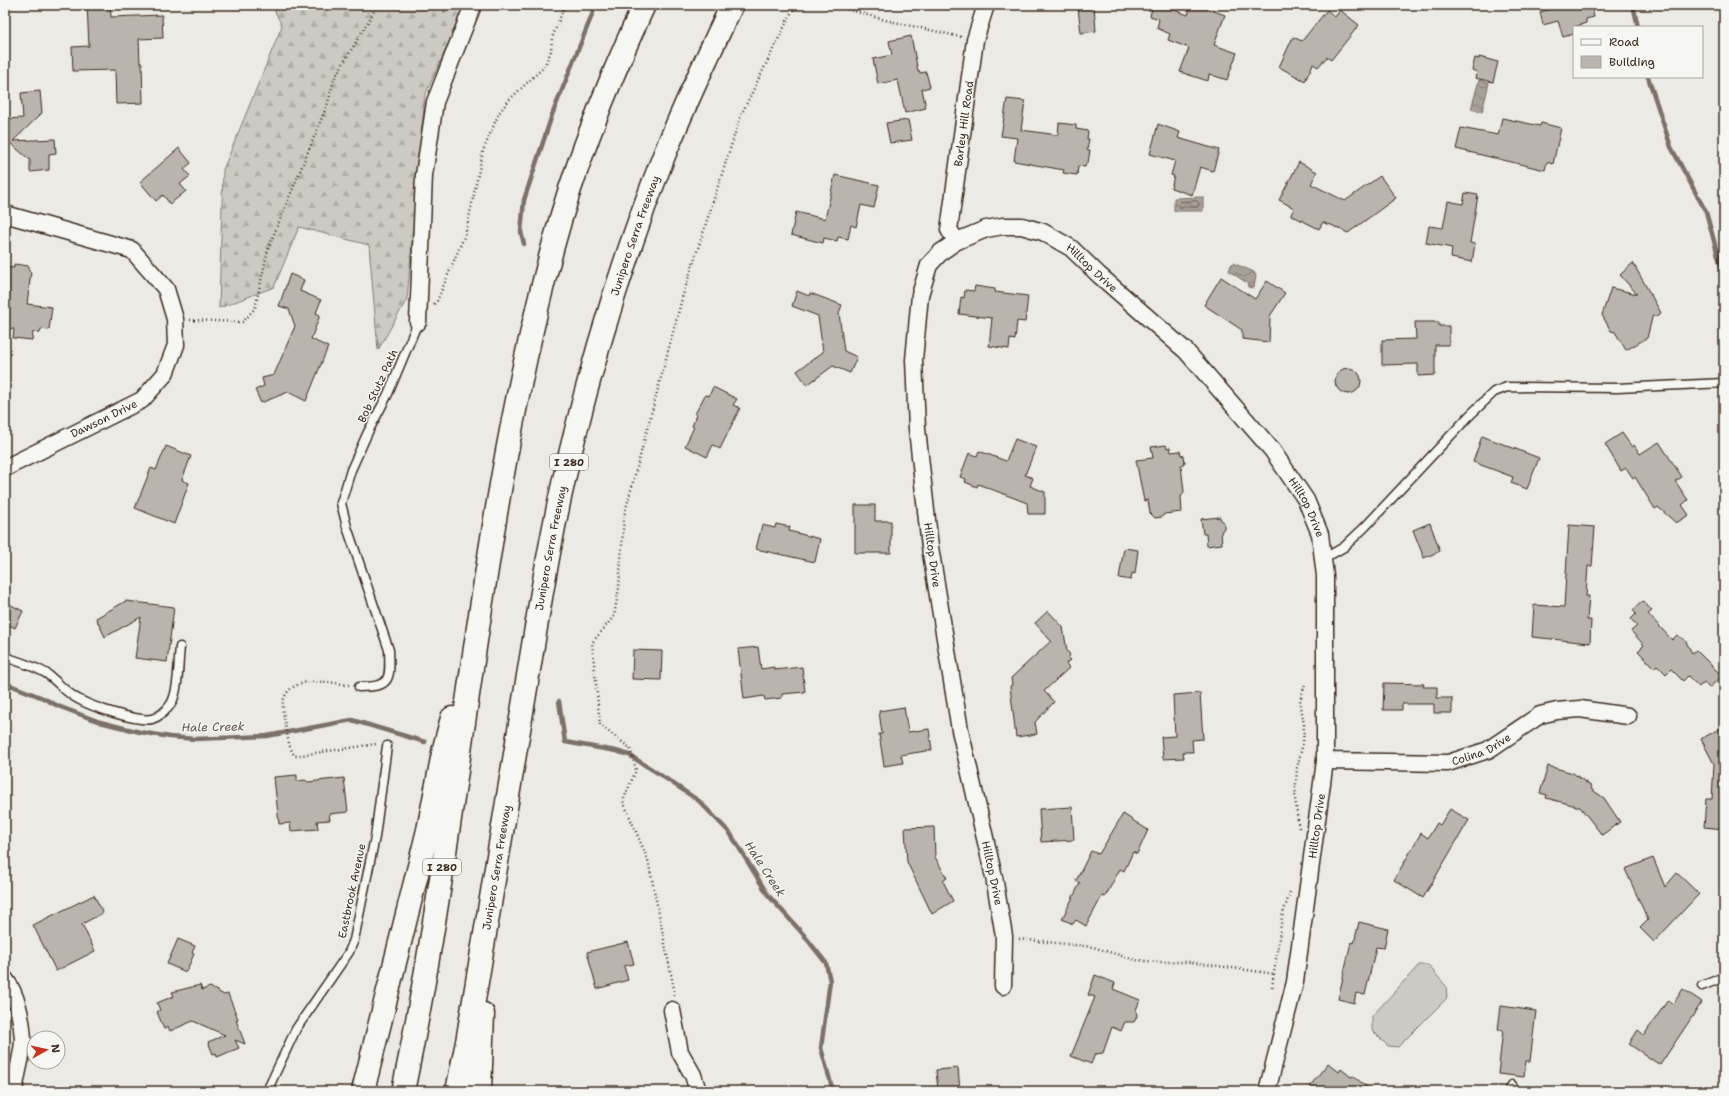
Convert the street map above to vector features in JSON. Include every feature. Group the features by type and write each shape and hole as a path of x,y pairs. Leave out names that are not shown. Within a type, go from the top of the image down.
{"highway":[{"name":"I 280","path":"403,1091 436,909 475,642 527,353 553,245 583,150 623,51 644,5"},
{"name":"Junipero Serra Freeway","path":"457,1091 546,575 576,432 603,334 628,254 663,158 702,67 732,5"},
{"path":"363,1091 428,830 444,748 475,642"},
{"path":"480,1091 484,941"}],"street":[{"path":"418,322 424,175 435,102 473,5"},
{"name":"Barley Hill Road","path":"957,240 949,230 975,40 986,5"},
{"name":"Dawson Drive","path":"5,214 132,250 166,288 175,319 176,345 165,374 142,400 5,468"},
{"name":"Hilltop Drive","path":"1003,986 1004,936 994,877 960,730 930,547 917,429 914,360 920,295 929,264 957,240 986,229 1003,226 1022,226 1042,232 1071,248 1099,275 1186,351 1272,450 1306,500 1320,534 1325,576 1325,761 1295,982 1267,1091"},
{"name":"Colina Drive","path":"1325,761 1448,763 1488,750 1540,715 1580,708 1628,716"},
{"path":"5,979 9,984 19,1010 23,1040 14,1091"},
{"path":"672,1010 680,1052 693,1075 698,1091"}],"lane":[{"name":"Bob Stutz Path","path":"359,687 373,687 384,683 388,679 390,671 389,650 347,527 342,503 351,470 368,432 388,394 418,322"},
{"path":"1323,559 1344,547 1365,528 1469,416 1494,392 1508,387 1617,388 1724,383"},
{"path":"5,657 47,674 64,690 79,700 123,715 140,719 152,719 162,714 171,704 175,692 180,647"},
{"name":"Eastbrook Avenue","path":"267,1091 296,1029 349,952 354,940 375,837 387,746"},
{"path":"1702,986 1724,977"}],"path":[{"path":"175,319 243,322 256,308 268,249 328,102 334,79 377,5"},
{"path":"439,5 445,12 451,5"},
{"path":"418,322 437,301 466,232 483,151 499,113 509,100 544,67 551,51 552,38 565,5"},
{"path":"672,1010 674,989 648,860 623,801 636,770 630,748 600,725 592,643 614,616 619,588 624,516 683,295 741,115 795,5"},
{"path":"832,5 885,20 975,40"},
{"path":"359,687 314,681 300,684 290,690 283,702 290,749 295,756 380,744 387,746"},
{"path":"1300,832 1295,798 1297,768 1303,743 1304,725 1300,700 1305,685"},
{"path":"1272,987 1282,917 1291,888"},
{"path":"1004,936 1093,947 1135,960 1190,962 1275,974"}],"green space":[{"path":"272,5 466,5 425,95 407,299 378,350 369,245 299,227 274,287 219,308 223,170 282,26"},
{"path":"1419,965 1428,965 1446,986 1447,998 1398,1047 1388,1046 1372,1030 1372,1016"}],"water":[{"path":"1479,80 1489,83 1482,112 1471,109"},
{"path":"1203,197 1203,211 1174,211 1174,198"},
{"path":"1233,263 1254,272 1256,276 1254,288 1248,287 1247,283 1229,271"}],"building":[{"path":"87,5 110,5 111,17 162,15 163,38 139,39 140,63 142,63 143,103 116,104 115,70 73,71 72,47 89,46"},
{"path":"1153,5 1161,5 1188,15 1191,5 1198,5 1225,15 1214,45 1237,53 1227,80 1209,74 1208,81 1180,72 1189,48 1168,40 1170,34 1157,28 1159,19 1150,16"},
{"path":"1564,5 1591,5 1594,17 1586,19 1586,23 1573,26 1573,34 1563,37 1558,21 1543,25 1540,12"},
{"path":"1094,6 1096,31 1081,33 1078,8"},
{"path":"1327,10 1335,17 1340,10 1359,25 1331,60 1327,57 1318,67 1313,64 1305,81 1279,67 1293,37 1302,41"},
{"path":"911,36 918,71 919,70 920,73 926,72 930,87 922,89 926,108 905,113 898,80 878,84 873,59 892,55 889,41"},
{"path":"1479,57 1498,62 1493,82 1475,78 1477,72 1472,70 1475,58 1479,59"},
{"path":"40,91 42,113 13,141 55,139 56,153 49,154 49,170 30,172 30,160 10,143 5,148 5,119 23,118 21,93"},
{"path":"1007,99 1025,101 1021,130 1058,135 1059,123 1076,125 1076,129 1088,131 1087,139 1089,139 1087,150 1090,150 1088,163 1086,163 1085,167 1078,166 1077,175 1063,173 1064,170 1014,161 1017,138 1001,136"},
{"path":"1502,118 1540,126 1541,123 1561,128 1553,164 1547,162 1545,170 1456,149 1461,128 1498,135"},
{"path":"908,120 912,140 890,143 886,123"},
{"path":"1158,124 1180,132 1178,138 1219,150 1213,171 1200,167 1192,195 1171,188 1174,176 1171,175 1175,161 1150,154"},
{"path":"179,148 191,163 184,169 190,176 180,184 186,191 170,204 163,195 156,201 140,182"},
{"path":"1299,162 1317,172 1311,184 1345,201 1380,176 1396,198 1348,233 1323,222 1319,229 1291,215 1294,208 1279,200"},
{"path":"835,175 879,185 874,208 861,205 856,227 851,225 848,239 838,237 837,241 824,238 823,243 791,235 796,212 825,219"},
{"path":"1465,193 1478,195 1470,243 1475,244 1472,262 1451,258 1452,248 1426,243 1429,226 1443,228 1448,201 1463,204"},
{"path":"1633,263 1661,313 1656,317 1653,314 1647,338 1626,350 1615,332 1611,331 1602,315 1611,288 1637,294 1620,275"},
{"path":"14,264 29,266 29,271 31,272 27,304 52,307 49,330 41,329 40,333 33,332 32,340 13,338 14,329 5,328 5,267 14,268"},
{"path":"290,274 304,280 300,291 321,300 316,313 320,315 311,339 328,347 306,401 288,392 261,403 255,390 264,386 262,378 274,375 295,326 289,309 279,306"},
{"path":"1221,277 1255,299 1267,281 1285,293 1270,316 1269,342 1242,339 1242,330 1204,305"},
{"path":"975,286 995,289 995,292 1028,296 1025,322 1017,321 1015,340 1010,339 1009,349 989,346 992,318 959,314 961,297 964,298 965,290 974,291"},
{"path":"797,291 809,296 810,293 842,305 839,313 844,351 857,357 850,373 833,366 807,385 797,371 823,352 818,316 792,306"},
{"path":"1415,322 1439,322 1439,326 1449,326 1449,345 1435,345 1435,375 1418,376 1418,364 1382,365 1382,340 1416,339"},
{"path":"1348,368 1357,372 1361,381 1357,390 1348,394 1339,390 1335,381 1339,372"},
{"path":"713,387 737,399 733,405 740,408 720,449 713,445 707,457 685,446 694,427 692,426 697,415 695,414 705,395 709,396"},
{"path":"1622,433 1632,447 1634,445 1640,454 1659,442 1682,477 1675,481 1688,500 1682,505 1689,515 1676,523 1658,507 1655,509 1635,477 1633,478 1626,468 1621,471 1605,444"},
{"path":"1482,436 1539,458 1527,489 1511,483 1513,477 1473,462"},
{"path":"1015,439 1036,447 1025,475 1033,478 1030,486 1045,492 1045,514 1028,514 1027,503 978,484 977,487 965,482 966,479 960,477 969,453 977,456 979,451 1006,461"},
{"path":"1166,445 1167,448 1170,447 1171,452 1180,451 1181,455 1184,456 1185,463 1181,465 1184,492 1181,497 1182,512 1164,514 1162,517 1155,518 1150,513 1148,500 1144,501 1136,460 1153,458 1151,447"},
{"path":"166,446 191,456 182,480 189,483 174,524 135,508 151,468 156,470"},
{"path":"855,505 875,505 875,521 891,521 891,553 855,553"},
{"path":"1220,517 1224,522 1224,528 1221,532 1222,544 1207,546 1206,534 1203,534 1201,519"},
{"path":"1430,523 1440,551 1424,558 1413,530"},
{"path":"776,524 790,527 789,531 820,539 815,562 756,549 762,525 775,528"},
{"path":"1569,525 1595,527 1592,566 1588,566 1586,596 1589,596 1587,620 1591,620 1590,643 1532,637 1534,605 1564,607"},
{"path":"1124,548 1138,550 1135,574 1132,573 1131,580 1119,578"},
{"path":"126,601 174,607 167,662 135,658 141,617 105,637 96,618"},
{"path":"1643,601 1652,611 1648,614 1672,640 1677,635 1685,640 1692,653 1696,650 1722,676 1709,688 1704,682 1699,687 1688,676 1683,681 1671,669 1666,674 1657,665 1654,668 1638,651 1644,645 1631,631 1637,626 1631,619 1636,614 1633,610"},
{"path":"5,602 23,611 15,628 5,623"},
{"path":"1048,611 1063,627 1067,651 1070,655 1068,658 1070,660 1066,663 1069,668 1044,691 1054,702 1035,722 1037,734 1016,737 1010,686 1012,685 1011,678 1051,641 1035,623"},
{"path":"758,647 761,669 774,667 774,670 802,667 805,692 782,694 782,698 765,700 764,696 744,699 738,649"},
{"path":"633,650 662,651 661,680 632,679"},
{"path":"1384,683 1424,684 1423,687 1437,687 1437,698 1452,698 1452,713 1434,713 1434,704 1402,704 1402,710 1383,710"},
{"path":"1200,693 1203,739 1192,740 1193,752 1183,752 1184,758 1163,759 1161,737 1175,736 1173,695"},
{"path":"904,707 908,732 929,729 932,750 901,755 903,763 884,766 879,734 882,734 879,711"},
{"path":"1724,726 1724,829 1704,827 1706,799 1712,799 1714,764 1701,739"},
{"path":"1548,766 1573,773 1592,787 1591,789 1604,798 1620,822 1602,835 1580,807 1546,798 1547,795 1540,793"},
{"path":"297,775 297,781 305,780 308,782 344,778 348,812 329,814 330,820 317,821 318,829 291,831 290,823 279,824 274,777"},
{"path":"1072,807 1074,840 1041,842 1039,809"},
{"path":"1450,809 1469,820 1423,898 1394,880 1421,833 1428,838 1437,823 1440,825"},
{"path":"1123,814 1148,830 1137,854 1133,852 1124,871 1120,869 1105,897 1102,896 1086,926 1076,920 1073,924 1062,919 1080,883 1076,881 1091,851 1099,854"},
{"path":"934,827 935,857 947,878 943,881 953,901 932,914 907,862 905,828"},
{"path":"1653,858 1665,887 1677,873 1699,894 1654,942 1640,928 1648,920 1625,869"},
{"path":"94,895 103,913 82,924 95,951 56,971 33,925"},
{"path":"1359,922 1388,929 1384,948 1376,947 1365,995 1356,993 1354,1003 1338,999 1351,942 1354,943"},
{"path":"178,939 195,946 192,953 194,954 186,972 167,964"},
{"path":"628,942 634,964 624,966 628,980 597,989 587,952"},
{"path":"1095,975 1115,983 1113,989 1140,1000 1136,1010 1137,1016 1134,1022 1125,1022 1121,1031 1112,1027 1103,1053 1095,1054 1091,1064 1071,1056 1095,997 1088,995"},
{"path":"200,985 202,990 210,987 224,995 228,994 238,1019 236,1020 245,1044 235,1040 239,1048 217,1057 216,1053 213,1054 208,1042 225,1035 193,1021 170,1031 168,1027 164,1029 157,1012 160,1010 157,1003 174,996 172,992"},
{"path":"1683,989 1702,1002 1660,1065 1629,1044 1638,1030 1644,1035 1668,1000 1673,1004"},
{"path":"1501,1006 1536,1011 1530,1061 1526,1061 1524,1077 1498,1074 1503,1030 1498,1030"},
{"path":"1328,1063 1339,1072 1341,1069 1351,1077 1353,1076 1372,1091 1316,1091 1310,1086"},
{"path":"958,1068 960,1091 938,1091 936,1070"}],"waterway":[{"path":"524,244 521,232 524,200 552,115 596,5"},
{"path":"1633,5 1638,26"},
{"path":"1648,78 1671,147 1706,212 1724,277"},
{"name":"Hale Creek","path":"5,683 100,722 140,732 170,737 196,739 267,736 352,720 425,742"},
{"name":"Hale Creek","path":"559,701 565,742 616,751 629,755 699,801 730,833 768,895 803,934 826,963 830,981 821,1048 833,1091"}]}
